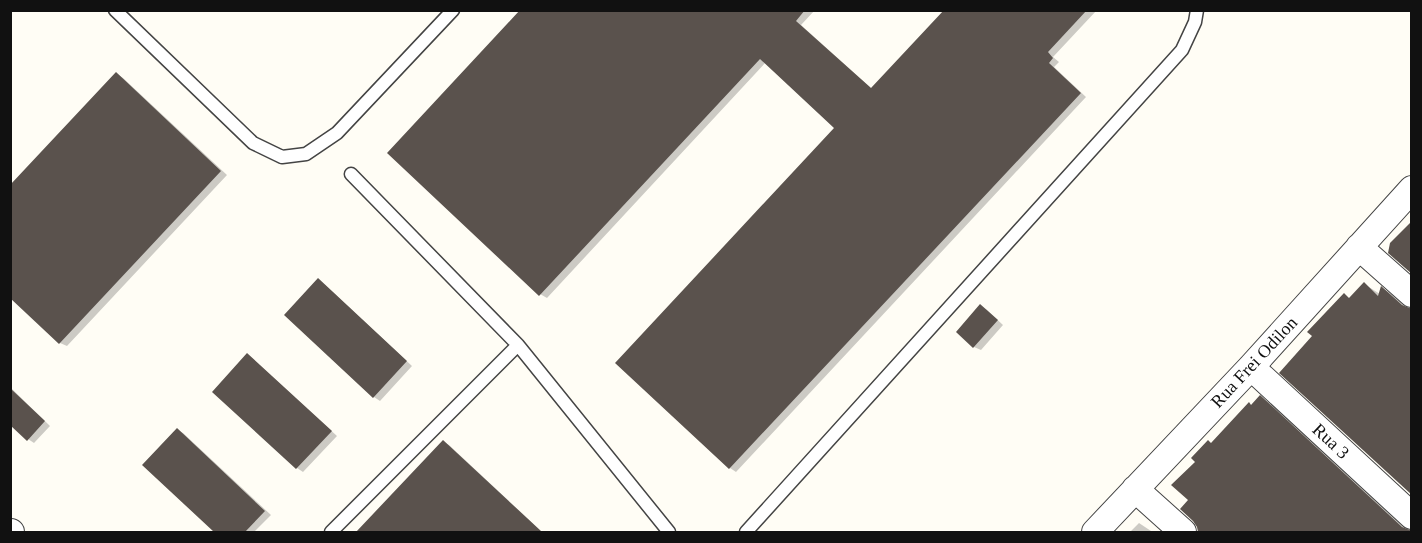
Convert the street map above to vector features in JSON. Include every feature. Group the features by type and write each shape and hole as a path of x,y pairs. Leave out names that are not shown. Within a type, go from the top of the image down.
{"street":[{"name":"Rua Frei Odilon","path":"1095,532 1251,367 1412,189"},
{"path":"1359,247 1412,294"},
{"name":"Rua 3","path":"1251,367 1412,516"},
{"path":"1135,489 1183,532"}],"lane":[{"path":"116,10 253,143 282,157 306,154 337,133 453,10"},
{"path":"746,532 1182,50 1195,22 1197,10"},
{"path":"351,174 518,345 669,532"},
{"path":"331,532 518,345"}],"building":[{"path":"520,10 805,10 796,21 871,88 944,10 1087,10 1048,52 1053,58 1049,63 1081,93 729,469 615,363 834,128 760,59 539,296 387,153"},
{"path":"116,72 221,171 59,344 10,298 10,185"},
{"path":"1412,221 1412,274 1388,253 1390,243"},
{"path":"318,278 407,361 373,398 284,315"},
{"path":"1364,282 1378,296 1381,286 1402,305 1412,309 1412,495 1279,373 1312,336 1307,332 1344,293 1349,298"},
{"path":"980,304 998,320 973,348 956,332"},
{"path":"247,353 332,431 296,469 212,392"},
{"path":"10,388 45,421 27,441 10,425"},
{"path":"1260,395 1402,527 1412,532 1198,532 1193,521 1180,509 1188,500 1171,485 1195,462 1191,458 1208,440 1211,443 1249,402 1251,405"},
{"path":"177,428 265,511 245,532 214,532 142,465"},
{"path":"443,440 542,532 356,532"}]}
